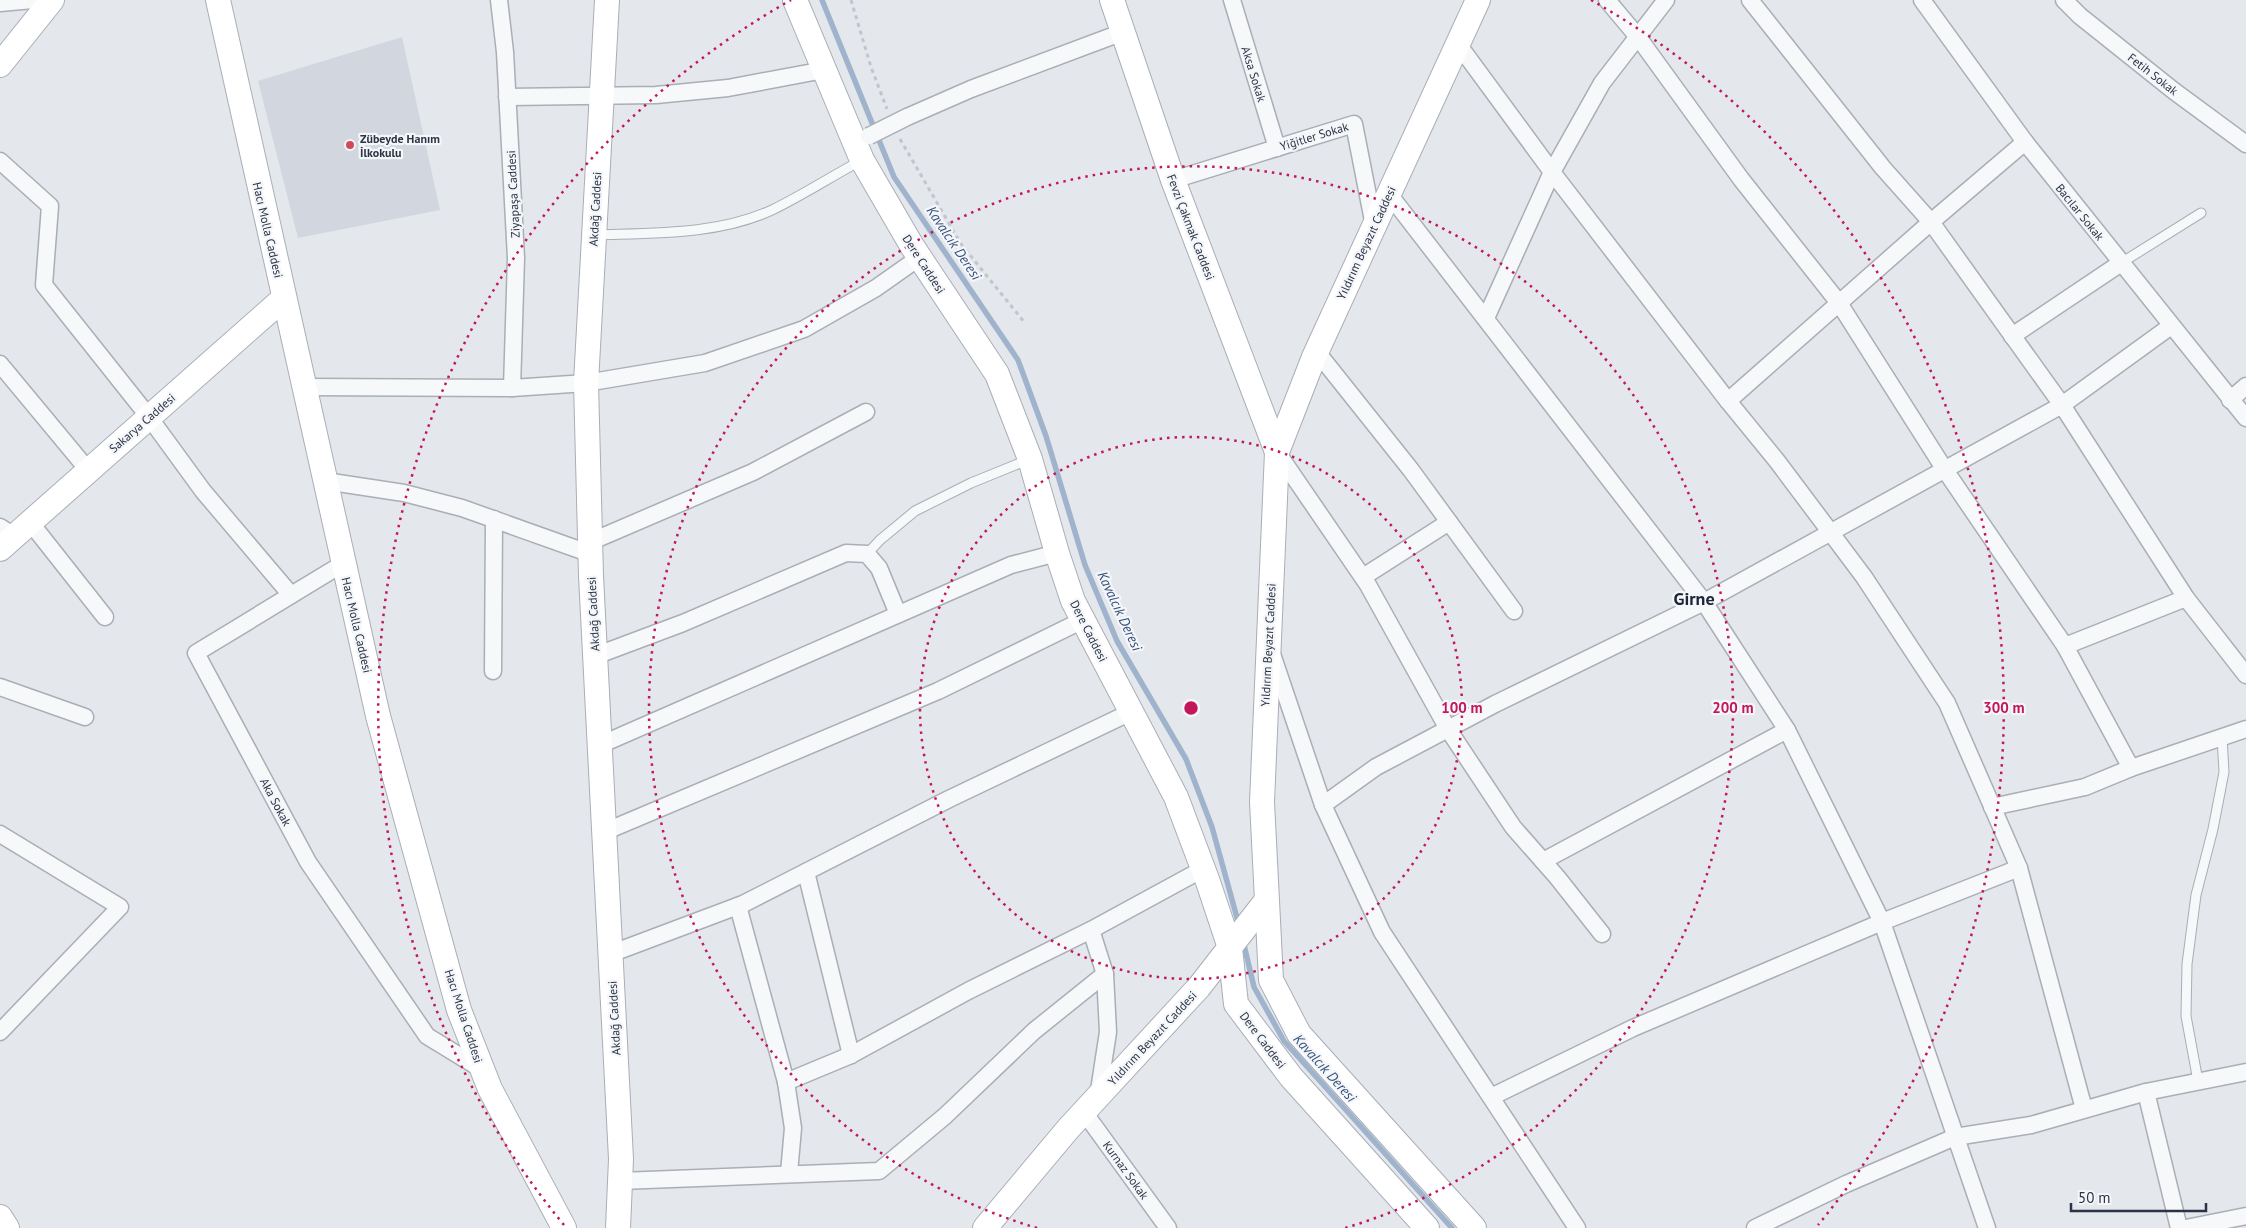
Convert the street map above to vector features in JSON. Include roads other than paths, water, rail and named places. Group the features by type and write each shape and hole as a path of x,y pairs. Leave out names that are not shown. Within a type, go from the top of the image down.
{"street":[{"path":"0,4 33,0"},
{"path":"0,65 52,0"},
{"name":"Hacı Molla Caddesi","path":"218,0 378,716 459,1010 481,1069 564,1228"},
{"name":"Ziyapaşa Caddesi","path":"498,0 507,97 516,258 512,388"},
{"name":"Akdağ Caddesi","path":"607,0 586,383 590,548 621,1159 618,1228"},
{"name":"Dere Caddesi","path":"795,0 824,70 920,257 997,374 1030,459 1057,553 1074,601 1176,797 1230,948 1236,1004 1291,1077 1428,1228"},
{"name":"Fevzi Çakmak Caddesi","path":"1112,0 1173,180 1277,452"},
{"name":"Aksa Sokak","path":"1232,0 1277,148"},
{"name":"Yıldırım Beyazıt Caddesi","path":"985,1228 1091,1105 1199,987 1266,901 1262,802 1277,452 1317,352 1478,0"},
{"path":"1607,0 1638,37 1741,179 1839,303 1945,470 2065,646 2131,768"},
{"path":"1486,318 1552,172 1602,83 1666,0"},
{"path":"1750,0 1883,168 1930,222 2062,405 2186,598 2246,675"},
{"name":"Bacılar Sokak","path":"1922,0 2025,142 2246,418"},
{"name":"Fetih Sokak","path":"2064,0 2080,16 2174,91 2246,144"},
{"path":"862,146 907,117 971,89 1123,32"},
{"path":"1458,44 1552,172 1728,401 1777,461 1864,577 1947,703 2019,868 2084,1109"},
{"path":"507,97 656,95 728,88 824,70"},
{"name":"Yiğitler Sokak","path":"1173,180 1354,124 1374,226"},
{"path":"1728,401 1930,222 2025,142"},
{"path":"0,162 50,206 44,285 149,417 203,491 291,595"},
{"path":"1389,194 1704,602 1788,730 1882,922 1987,1228"},
{"path":"304,388 512,388 586,383 705,363 804,329 876,288 920,257"},
{"path":"2012,336 2121,263"},
{"name":"Sakarya Caddesi","path":"11,534 88,470 284,298"},
{"path":"1323,805 1376,767 1448,729 1704,602 2062,405 2172,326"},
{"path":"1317,352 1449,522 1514,611"},
{"path":"0,364 88,470"},
{"path":"2230,400 2246,386"},
{"path":"325,482 404,493 462,508 590,548 753,472 866,412"},
{"path":"1277,452 1363,577 1448,729 1513,827 1602,934"},
{"path":"493,671 494,519"},
{"path":"1363,577 1449,522"},
{"path":"11,534 105,617"},
{"path":"595,656 683,623 846,553 868,554 879,568 898,614"},
{"path":"600,745 1011,564 1057,553"},
{"name":"Aka Sokak","path":"344,563 196,653 308,862 427,1036 481,1069"},
{"path":"2065,646 2186,598"},
{"path":"604,832 938,691 1084,620"},
{"path":"1268,642 1323,805 1382,932 1577,1228"},
{"path":"0,687 86,717"},
{"path":"610,954 738,906 949,799 1131,712"},
{"path":"1992,807 2085,787 2131,768 2246,729"},
{"path":"1543,861 1788,730"},
{"path":"0,834 120,907 0,1032"},
{"path":"1491,1097 1632,1028 1882,922 2019,868"},
{"path":"786,1082 850,1054 968,991 1091,930 1203,869"},
{"path":"806,872 850,1054"},
{"path":"1266,901 1271,980 1299,1034 1474,1228"},
{"path":"738,906 786,1082 793,1128 789,1173"},
{"path":"1091,930 1105,974 1108,1032 1091,1105"},
{"path":"620,1181 879,1171 945,1116 1034,1031 1105,974"},
{"path":"1755,1228 1846,1184 1955,1137 2031,1125 2146,1092 2246,1072"},
{"path":"2146,1092 2179,1228"},
{"name":"Kurnaz Sokak","path":"1091,1105 1168,1228"},
{"path":"0,1216 7,1228"},
{"path":"2186,1228 2246,1216"}],"lane":[{"path":"593,235 672,232 725,225 771,210 862,146"},
{"path":"2121,263 2200,213"},
{"path":"868,554 880,540 915,511 971,483 1030,459"},
{"path":"2198,1081 2186,1016 2186,964 2196,895 2213,829 2224,772 2222,737"}],"waterway":[{"name":"Kavalcık Deresi","path":"822,0 894,177 1018,360 1046,436 1085,565 1117,641 1186,759 1212,827 1239,925"},
{"name":"Kavalcık Deresi","path":"1243,941 1254,987 1284,1041 1452,1228"}],"place":[{"name":"Zübeyde Hanım İlkokulu","path":"350,145"}],"district":[{"name":"Girne","path":"1694,598"}]}
